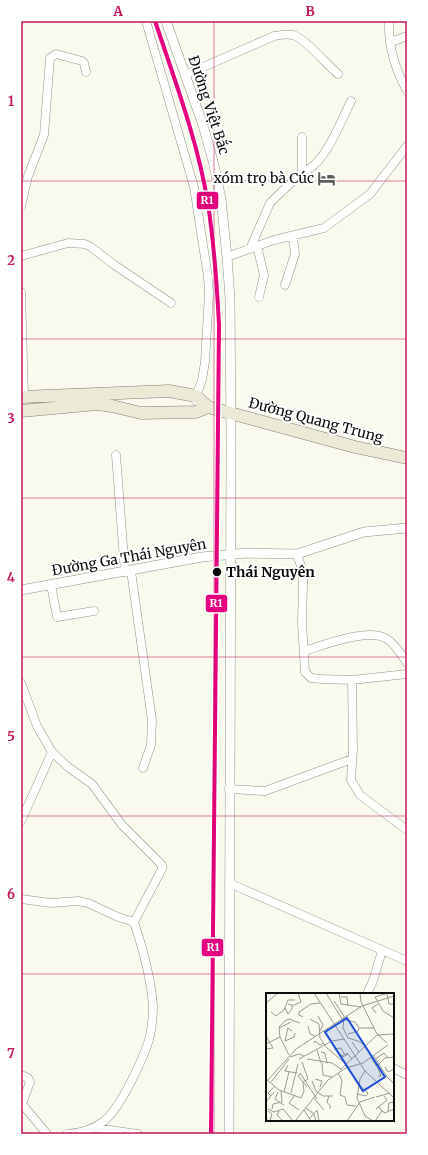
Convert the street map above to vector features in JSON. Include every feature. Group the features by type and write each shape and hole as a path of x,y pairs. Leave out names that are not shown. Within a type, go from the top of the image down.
{"main road":[{"path":"23,397 151,390 169,391 196,396 214,408"},
{"path":"21,411 97,404 141,413 196,412 214,408"},
{"name":"Đường Quang Trung","path":"214,408 355,447 407,458"}],"street":[{"path":"146,21 194,187 207,270 208,294 205,362 202,380 196,396 196,412"},
{"name":"Đường Việt Bắc","path":"166,21 203,125 214,165 221,199 228,256 231,413 229,1134"},
{"path":"389,21 390,40 394,63 407,91"},
{"path":"185,75 274,36 289,35 294,35 307,44 338,74"},
{"path":"390,40 394,41 407,36"},
{"path":"21,206 28,176 44,135 50,58 56,54 82,61 86,72"},
{"path":"259,297 264,276 254,247 270,203 302,172 310,170 321,158 351,101"},
{"path":"302,137 302,172"},
{"path":"228,256 254,247 324,228 370,194 407,147"},
{"path":"285,285 295,254 293,237"},
{"path":"21,256 68,243 85,244 172,303"},
{"path":"21,292 23,397"},
{"path":"116,455 128,571 152,720 152,745 143,768"},
{"name":"Đường Ga Thái Nguyên","path":"21,590 202,557 230,554 297,554 364,532 407,528"},
{"path":"297,554 303,584 305,672 311,678 352,680 407,674"},
{"path":"50,585 57,617 94,611"},
{"path":"304,651 340,640 374,634 386,638 392,642 407,663"},
{"path":"352,680 352,759 350,780 355,790 407,830"},
{"path":"21,683 37,726 52,752 68,767 92,784 122,825 162,865 162,869 134,922 145,958 153,1006 150,1036 138,1066 117,1107 108,1118 95,1128 77,1134 67,1134"},
{"path":"21,821 52,752"},
{"path":"229,789 265,791 352,759"},
{"path":"229,883 407,961"},
{"path":"21,899 51,903 78,901 88,903 118,917 134,922"},
{"path":"367,993 373,981 382,951"},
{"path":"394,1069 406,1075"},
{"path":"21,1075 28,1078 30,1082 22,1104 47,1134"},
{"path":"95,1128 138,1134"}],"transit line":[{"name":"R1","path":"155,21 185,112 204,181 214,249 219,325 211,1134"}],"place":[{"name":"xóm trọ bà Cúc","path":"327,178"},
{"name":"Thái Nguyên","path":"217,572"}]}
